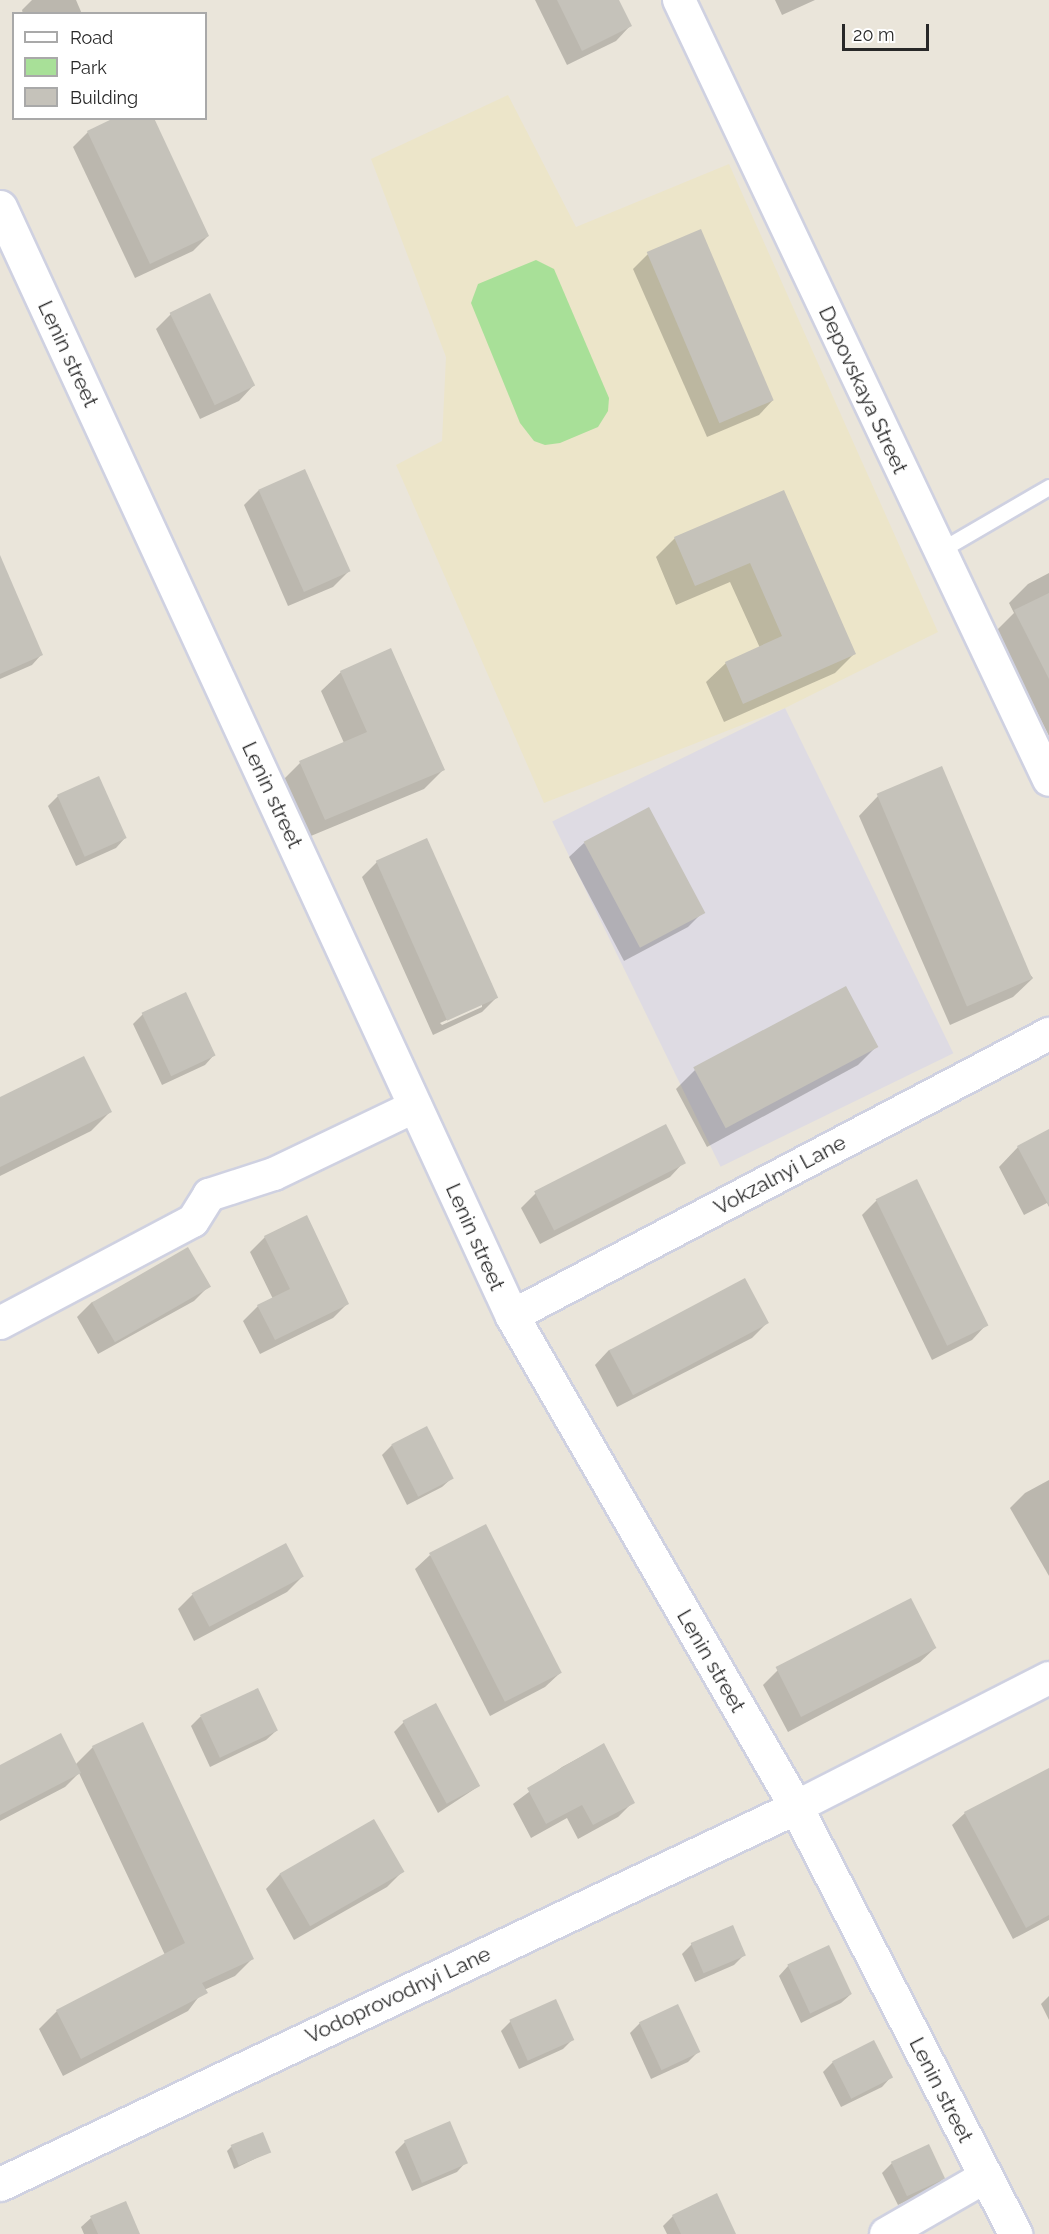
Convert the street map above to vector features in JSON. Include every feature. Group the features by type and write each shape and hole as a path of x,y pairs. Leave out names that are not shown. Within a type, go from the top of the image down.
{"main road":[{"name":"Lenin street","path":"0,207 512,1316 795,1807 1015,2234"},
{"name":"Vodoprovodnyi Lane","path":"0,2184 795,1807"}],"street":[{"name":"Depovskaya Street","path":"679,0 1049,780"},
{"name":"Vokzalnyi Lane","path":"512,1316 1049,1034"},
{"path":"0,1323 193,1221 209,1195 274,1174 416,1106"},
{"path":"795,1807 1049,1678"},
{"path":"886,2234 985,2177"}],"lane":[{"path":"939,551 1049,488"}],"shaded area":[{"path":"508,95 576,227 729,164 938,632 785,708 544,803 396,465 442,441 446,357 371,159"},
{"path":"785,708 953,1053 721,1167 552,822"}],"green space":[{"path":"536,260 554,269 609,398 608,411 598,427 560,443 545,445 534,441 520,423 471,303 478,284"}],"building":[{"path":"557,0 619,0 632,26 582,51"},
{"path":"110,120 155,120 209,236 150,264 87,131"},
{"path":"701,229 774,400 719,423 647,252"},
{"path":"210,293 255,386 215,405 170,313"},
{"path":"305,469 351,571 304,592 258,490"},
{"path":"784,490 856,654 743,704 725,662 782,636 750,563 695,586 674,537"},
{"path":"0,555 43,655 0,674"},
{"path":"1049,593 1049,679 1014,610"},
{"path":"391,648 445,770 325,820 299,761 367,732 340,671"},
{"path":"942,766 1032,979 967,1006 877,794"},
{"path":"99,776 127,838 85,857 57,795"},
{"path":"649,807 705,913 640,948 584,842"},
{"path":"427,838 498,998 447,1021 376,861"},
{"path":"846,986 878,1047 726,1128 693,1067"},
{"path":"186,992 216,1055 171,1076 142,1013"},
{"path":"84,1056 112,1112 0,1167 0,1097"},
{"path":"666,1124 686,1163 554,1230 534,1191"},
{"path":"1049,1129 1049,1206 1017,1146"},
{"path":"917,1179 988,1326 947,1346 876,1199"},
{"path":"307,1215 349,1304 275,1340 257,1305 290,1289 264,1236"},
{"path":"188,1247 211,1287 115,1342 92,1302"},
{"path":"745,1278 769,1323 633,1395 609,1350"},
{"path":"427,1426 454,1479 418,1497 391,1444"},
{"path":"486,1524 562,1673 505,1702 429,1553"},
{"path":"286,1543 304,1577 209,1627 192,1593"},
{"path":"911,1598 936,1648 801,1717 776,1667"},
{"path":"258,1688 278,1731 220,1758 200,1715"},
{"path":"436,1703 480,1786 447,1804 402,1721"},
{"path":"143,1722 254,1959 202,1983 208,1993 81,2059 56,2010 185,1943 92,1746"},
{"path":"61,1733 81,1773 0,1815 0,1765"},
{"path":"604,1743 635,1803 593,1825 582,1805 546,1824 527,1788"},
{"path":"1049,1768 1049,1915 1026,1928 964,1812"},
{"path":"374,1819 404,1872 310,1926 280,1874"},
{"path":"733,1925 746,1955 704,1973 691,1943"},
{"path":"829,1945 852,1994 810,2013 787,1964"},
{"path":"556,1999 574,2040 528,2061 509,2020"},
{"path":"678,2004 700,2052 661,2070 639,2022"},
{"path":"874,2040 893,2077 851,2099 832,2061"},
{"path":"450,2121 468,2163 422,2183 404,2141"},
{"path":"263,2132 271,2152 239,2166 231,2145"},
{"path":"929,2144 945,2178 907,2196 891,2162"},
{"path":"717,2193 736,2234 681,2234 672,2215"},
{"path":"126,2201 140,2234 98,2234 90,2216"}]}
